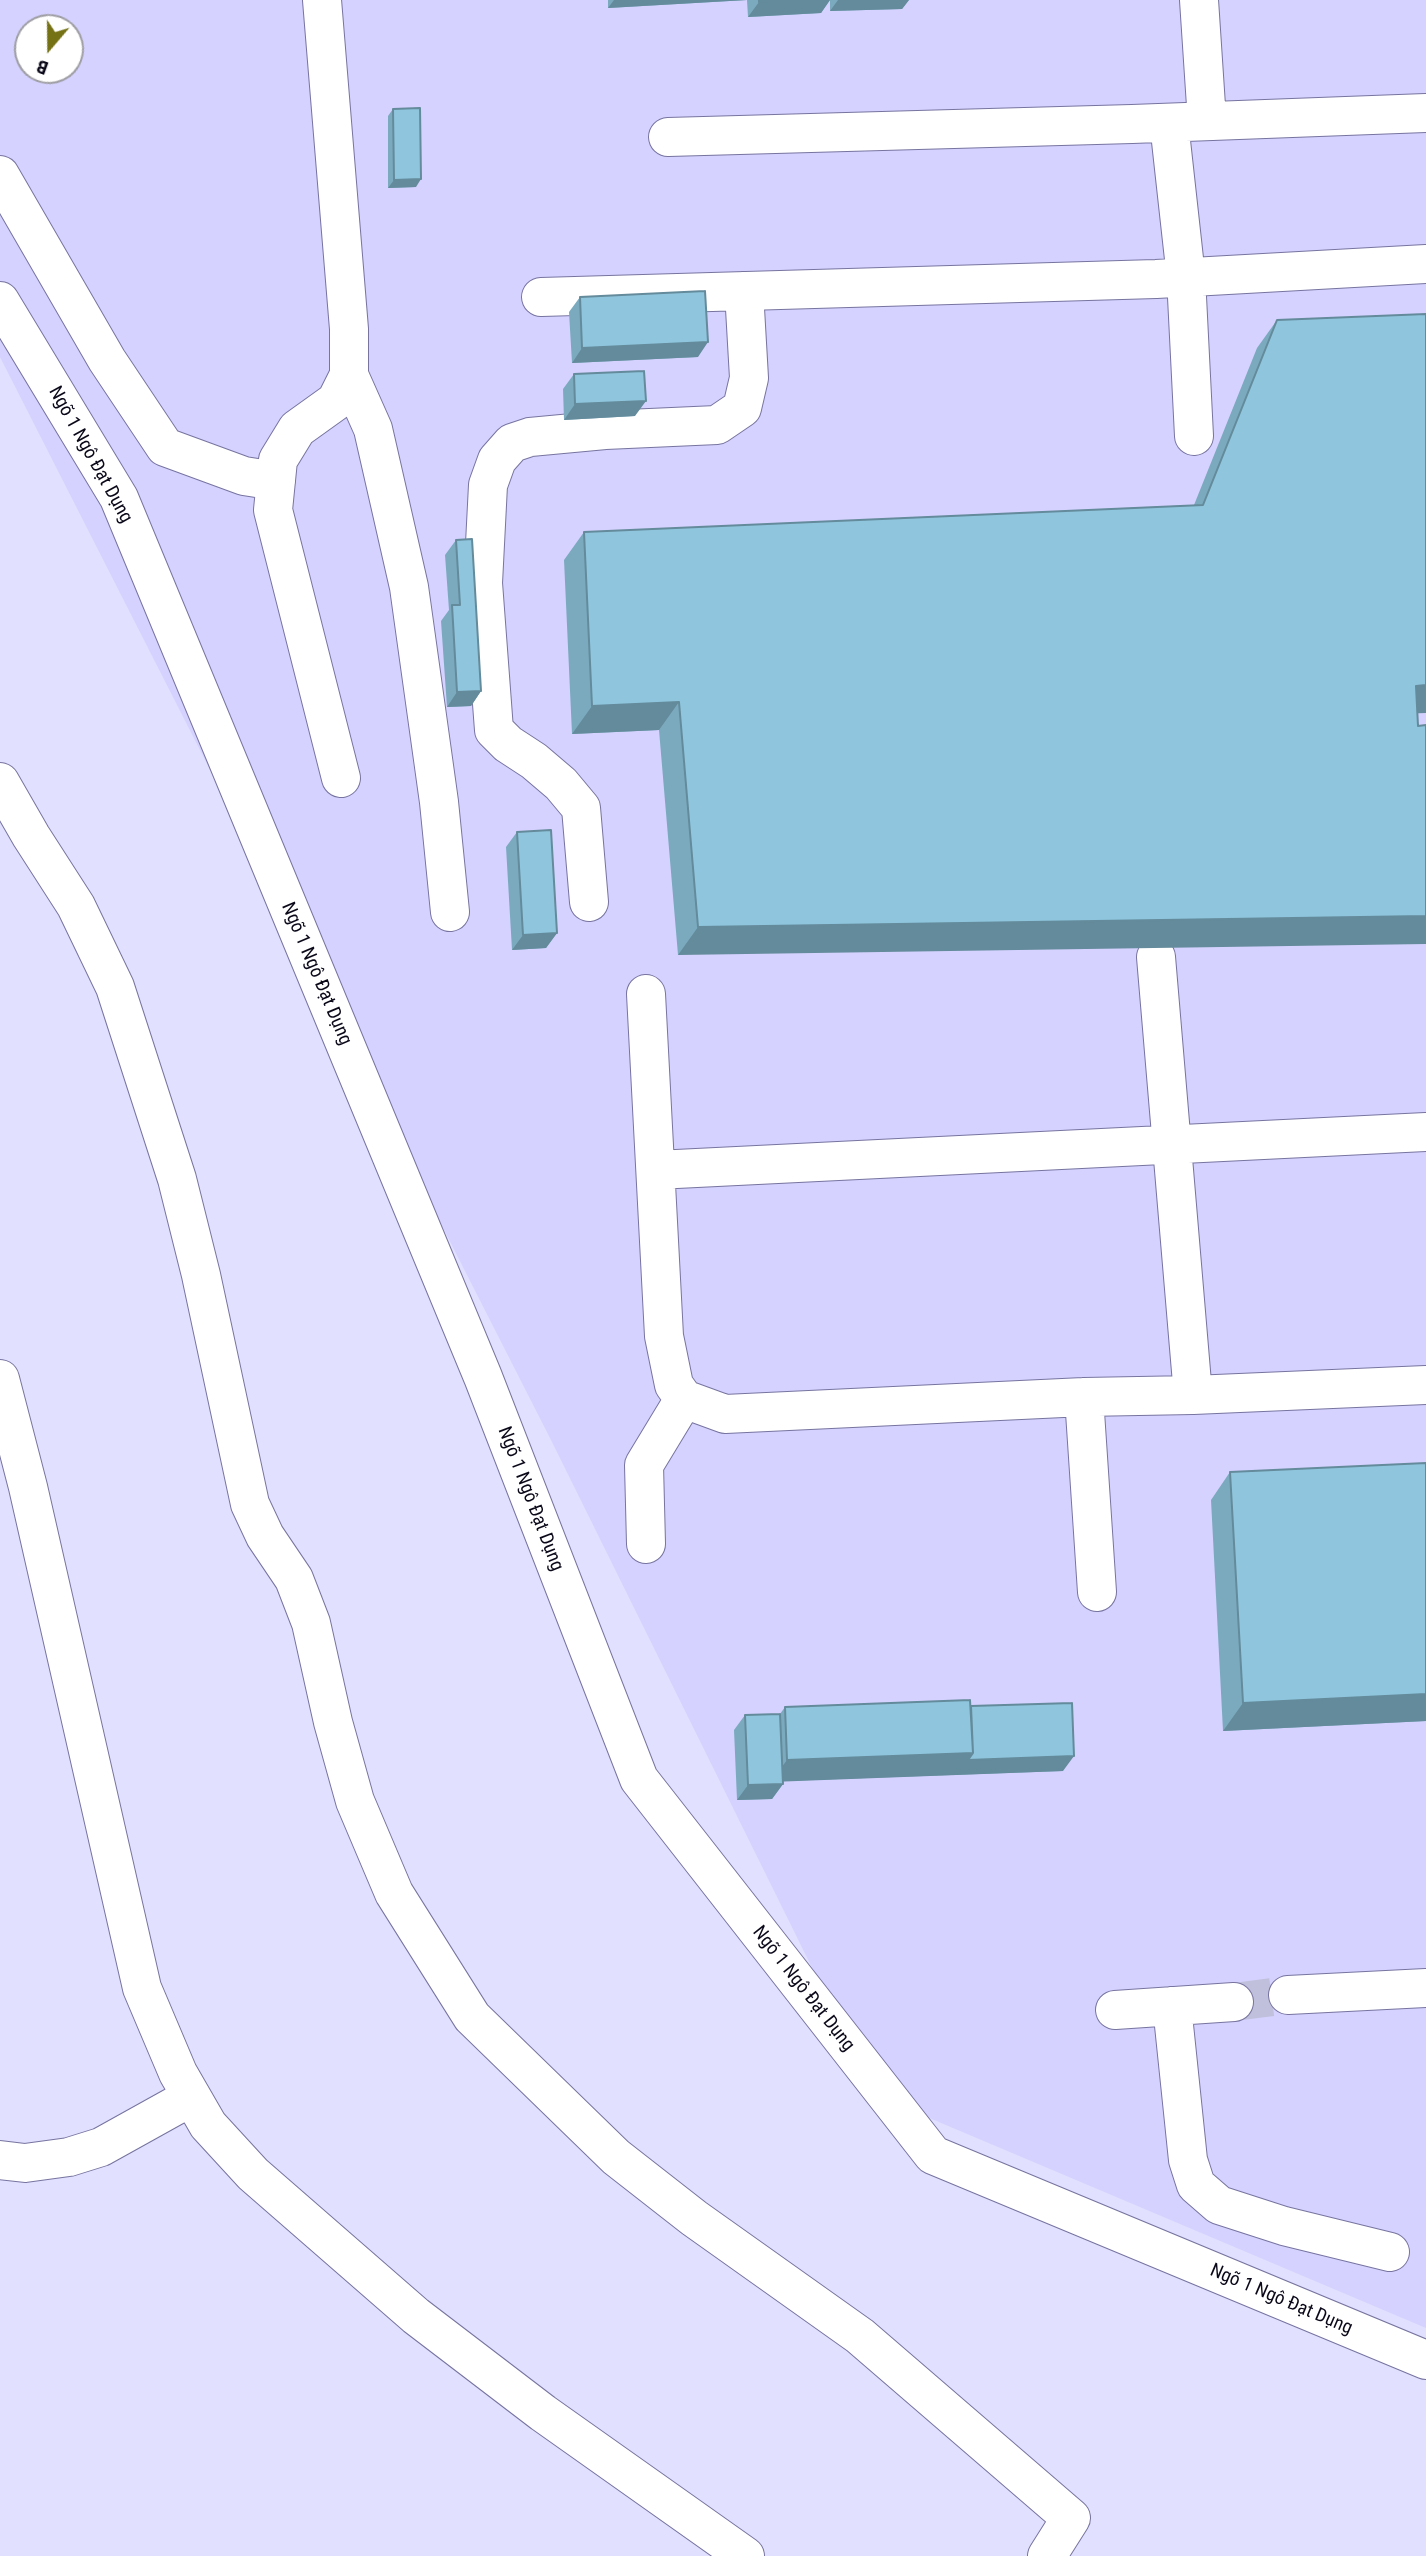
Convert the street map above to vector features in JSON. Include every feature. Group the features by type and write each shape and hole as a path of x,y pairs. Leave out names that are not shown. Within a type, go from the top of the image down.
{"street":[{"path":"322,0 349,329 349,375 373,429 409,587 439,802 450,912"},
{"path":"1199,0 1207,121"},
{"path":"668,137 1426,113"},
{"path":"1151,123 1186,277 1194,436"},
{"path":"0,175 107,360 165,447 244,476 276,481"},
{"path":"541,297 1186,277 1426,264"},
{"path":"589,902 582,808 561,784 508,744 494,730 483,583 488,485 497,460 512,443 530,437 605,430 717,425 742,408 749,378 744,290"},
{"name":"Ngõ 1 Ngô Đạt Dụng","path":"0,301 119,498 478,1364 639,1779 933,2155 1426,2360"},
{"path":"341,778 274,509 278,460 297,429 335,401 349,375"},
{"path":"0,782 76,906 116,986 177,1179 201,1275 250,1504 265,1536 294,1579 307,1612 355,1801 394,1893 472,2017 617,2157 694,2218 860,2336 1071,2518 1046,2556"},
{"path":"1156,957 1193,1395"},
{"path":"646,995 664,1336 674,1385 684,1399 725,1414 1084,1396 1193,1395 1426,1385"},
{"path":"656,1170 1426,1132"},
{"path":"0,1379 31,1501 142,1987 178,2073 208,2125 253,2175 416,2316 543,2413 745,2556"},
{"path":"1084,1396 1097,1592"},
{"path":"646,1544 644,1465 684,1399"},
{"path":"1288,1995 1426,1989"},
{"path":"1115,2010 1234,2002"},
{"path":"1172,2006 1188,2160 1196,2185 1219,2205 1284,2226 1390,2252"},
{"path":"0,2160 25,2162 68,2157 102,2147 191,2097"}],"shaded area":[{"path":"0,0 1426,0 1426,2328 875,2095 551,1440 0,357"}],"building":[{"path":"759,0 792,0 759,2"},
{"path":"420,108 421,179 394,180 393,109"},
{"path":"705,291 708,342 582,348 580,297"},
{"path":"1426,314 1426,685 1416,686 1418,726 1426,725 1426,916 698,927 679,702 592,706 584,532 1203,505 1277,320"},
{"path":"644,371 646,401 575,404 574,374"},
{"path":"472,539 481,691 457,692 452,605 460,605 456,540"},
{"path":"551,830 557,933 523,935 517,832"},
{"path":"1426,1463 1426,1694 1243,1703 1230,1472"},
{"path":"970,1700 973,1753 787,1760 785,1707"},
{"path":"1072,1703 1074,1756 968,1760 973,1753 971,1706"},
{"path":"780,1714 783,1784 748,1785 745,1715"}],"tunnel":[{"path":"1234,2002 1288,1995"}]}
